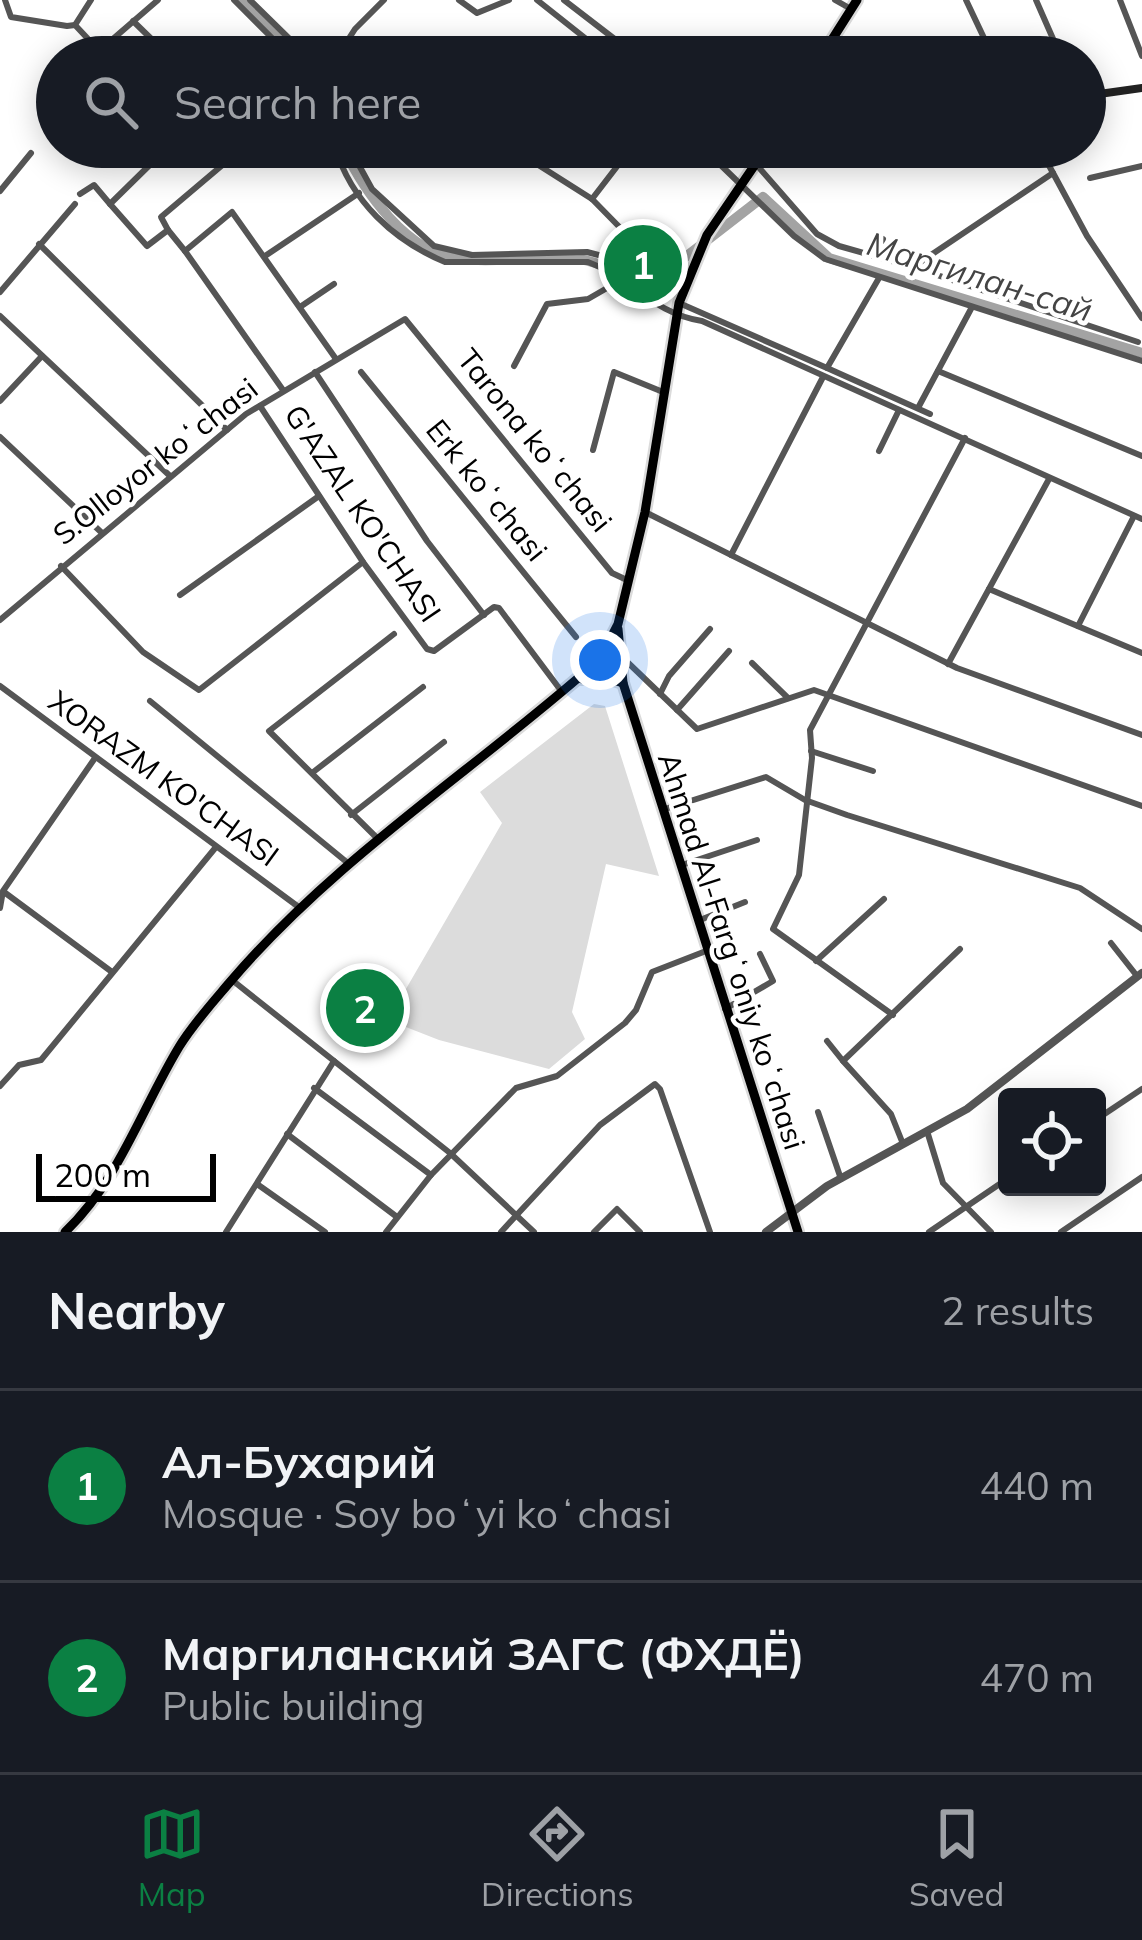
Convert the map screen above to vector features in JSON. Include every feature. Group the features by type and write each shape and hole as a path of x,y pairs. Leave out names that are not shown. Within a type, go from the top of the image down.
{"main road":[{"path":"834,36 854,4"},
{"path":"1106,93 1142,88"},
{"path":"65,1232 100,1192 182,1043 232,980 349,864 600,659 618,624 645,512 679,303 706,235 752,168"},
{"name":"Ahmad Al-Fargʻoniy koʻchasi","path":"618,624 623,683 798,1232"},
{"path":"600,659 623,683"},
{"path":"577,680 598,675 623,683"}],"street":[{"path":"4,0 11,17 75,25"},
{"path":"75,25 92,0"},
{"path":"119,36 158,0"},
{"path":"234,0 269,36"},
{"path":"250,0 284,36"},
{"path":"350,36 384,0"},
{"path":"458,0 478,13 508,0"},
{"path":"537,0 582,36"},
{"path":"564,0 611,36"},
{"path":"836,0 854,4"},
{"path":"966,0 983,36"},
{"path":"1036,0 1052,36"},
{"path":"1120,0 1142,56"},
{"path":"133,22 148,36"},
{"path":"75,25 84,36"},
{"path":"0,191 31,152"},
{"path":"1090,178 1142,166"},
{"path":"110,204 147,168"},
{"path":"219,168 160,217 284,391"},
{"path":"346,168 378,219 409,245 445,262 588,262 676,317 702,322 930,413"},
{"path":"360,168 372,189 434,246 472,254 587,252 618,260 639,248"},
{"path":"543,168 592,199 684,289"},
{"path":"592,199 616,168"},
{"path":"724,168 825,259 1142,362"},
{"path":"759,168 817,234 839,246 1138,342"},
{"path":"1050,168 1087,236 1142,318"},
{"path":"914,267 1053,173"},
{"path":"80,194 94,185 145,246 168,230"},
{"path":"265,256 359,194"},
{"path":"0,292 75,204"},
{"path":"185,251 232,212 336,359"},
{"path":"873,256 883,239"},
{"path":"39,244 226,430"},
{"path":"730,556 879,278"},
{"path":"514,366 548,304 588,299 621,280"},
{"path":"300,307 334,284"},
{"path":"679,303 899,410 1138,517 1078,626"},
{"path":"918,408 972,307"},
{"path":"0,316 170,476"},
{"name":"S.Olloyor koʻchasi","path":"0,620 226,430 396,322 410,321"},
{"name":"Tarona koʻchasi","path":"410,321 476,410 612,573 628,581"},
{"path":"0,401 41,356"},
{"path":"938,371 1142,456"},
{"name":"G'AZAL KO'CHASI","path":"315,372 428,541 484,614"},
{"name":"Erk koʻchasi","path":"362,372 576,637"},
{"path":"593,450 614,372 667,393"},
{"name":"G'AZAL KO'CHASI","path":"260,406 363,562 430,652 494,607 502,611 562,692"},
{"path":"879,451 899,410"},
{"path":"0,437 102,533"},
{"path":"893,1015 773,928 799,875 810,730 964,438"},
{"path":"948,664 1049,479"},
{"path":"180,595 319,496"},
{"path":"645,512 948,664 1142,735"},
{"path":"61,566 143,652 199,690 363,562"},
{"path":"989,590 1142,653"},
{"path":"660,694 669,676 710,629"},
{"path":"378,839 268,731 394,634"},
{"path":"677,710 729,651"},
{"path":"619,654 699,729 814,690 1141,804"},
{"path":"752,664 788,698"},
{"name":"XORAZM KO'CHASI","path":"0,686 300,908"},
{"path":"311,774 422,687"},
{"path":"151,701 349,864"},
{"path":"351,815 444,742"},
{"path":"811,751 873,771"},
{"path":"0,908 3,891 94,758"},
{"path":"661,811 766,776 806,800 1080,889 1142,929"},
{"path":"679,866 757,839"},
{"path":"0,1086 19,1065 41,1060 216,847"},
{"path":"3,891 112,972"},
{"path":"815,962 884,898"},
{"path":"697,921 745,902"},
{"path":"766,1232 841,1179 967,1109 1140,975 1111,943"},
{"path":"843,1060 960,949"},
{"path":"386,1232 430,1175 516,1088 557,1076 625,1023 636,1010 652,972 706,951"},
{"path":"725,1009 773,981 760,954"},
{"path":"232,980 450,1153 535,1232"},
{"path":"826,1041 890,1114 903,1144"},
{"path":"226,1232 334,1061"},
{"path":"501,1232 599,1125 655,1084 710,1232"},
{"path":"314,1088 430,1175"},
{"path":"1106,1113 1142,1089"},
{"path":"818,1112 841,1179"},
{"path":"927,1131 943,1183 991,1232"},
{"path":"287,1134 397,1217"},
{"path":"1061,1232 1142,1177"},
{"path":"257,1184 325,1232"},
{"path":"929,1232 998,1185"},
{"path":"594,1232 617,1208 640,1232"}],"shaded area":[{"path":"594,704 605,706 659,876 606,864 572,1012 585,1039 549,1069 439,1040 388,1020 502,823 480,792"}],"waterway":[{"name":"Маргилан-сай","path":"242,0 278,36"},
{"name":"Маргилан-сай","path":"355,168 389,217 440,254 480,260 575,259 594,262 621,278"},
{"name":"Маргилан-сай","path":"635,290 639,293 763,197 829,258 1142,353"}],"place":[{"name":"Ал-Бухарий","path":"643,264"},
{"name":"Маргиланский ЗАГС (ФХДЁ)","path":"365,1008"}]}
